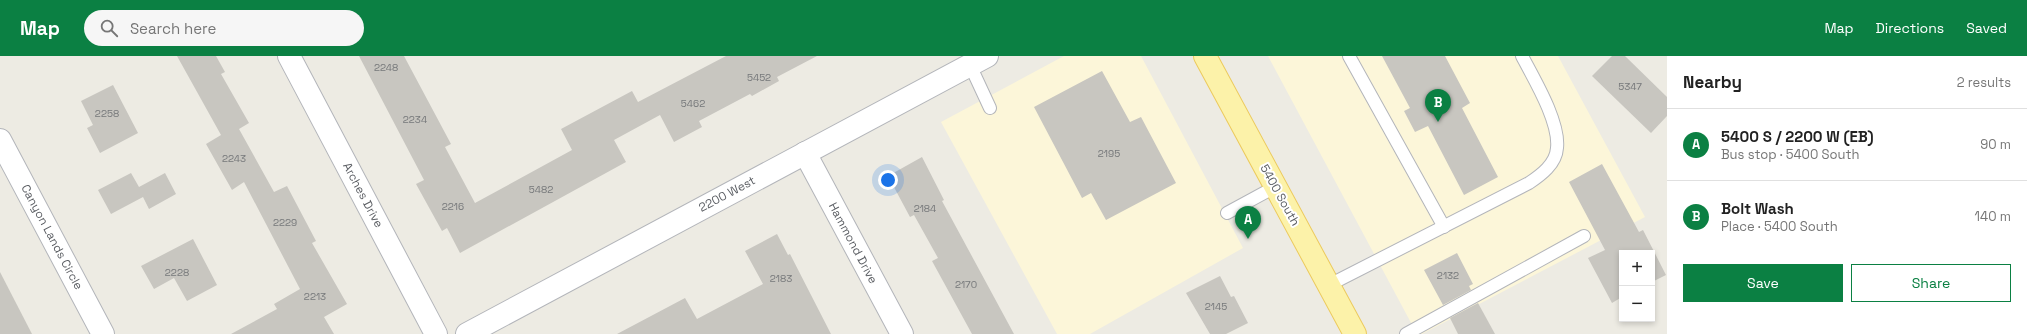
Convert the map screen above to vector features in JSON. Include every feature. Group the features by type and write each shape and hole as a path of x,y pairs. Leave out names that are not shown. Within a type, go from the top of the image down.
{"main road":[{"name":"5400 South","path":"1205,56 1355,334"}],"street":[{"name":"Arches Drive","path":"289,56 436,334"},
{"name":"2200 West","path":"467,334 805,153 974,59"},
{"name":"Canyon Lands Circle","path":"0,140 103,334"},
{"name":"Hammond Drive","path":"805,153 902,334"}],"lane":[{"path":"1349,56 1444,227"},
{"path":"1329,285 1529,183 1541,175 1554,159 1557,148 1557,133 1546,102 1522,56"},
{"path":"974,59 990,108"},
{"path":"1227,213 1276,187"},
{"path":"1406,334 1584,236"}],"shaded area":[{"path":"1064,56 1141,56 1243,248 1090,334 1057,334 941,122"},
{"path":"1268,56 1558,56 1645,217 1422,334 1417,334"}],"building":[{"path":"177,56 216,56 225,72 221,74 249,123 239,129 274,192 287,186 316,241 312,243 347,304 324,317 334,334 231,334 277,309 274,304 300,289 244,182 232,190 206,144 221,135"},
{"path":"359,56 404,56 451,144 445,147 475,203 572,150 561,129 632,91 638,102 726,56 817,56 777,77 779,81 752,96 750,94 699,121 702,127 674,142 660,115 614,140 626,162 460,253 447,228 442,231 416,184 424,180"},
{"path":"1382,56 1445,56 1470,103 1462,108 1498,177 1464,195 1428,126 1415,132 1404,111 1410,108"},
{"path":"1612,56 1625,56 1667,97 1667,116 1651,133 1592,76"},
{"path":"1102,71 1130,122 1141,117 1176,183 1106,220 1091,193 1082,198 1034,107"},
{"path":"113,85 138,133 100,153 87,128 93,125 81,101"},
{"path":"922,157 944,200 942,201 1014,334 972,334 932,261 938,258 914,215 910,217 888,176"},
{"path":"1602,164 1639,232 1643,230 1653,250 1619,250 1619,299 1612,303 1588,258 1605,250 1569,182"},
{"path":"131,173 139,187 165,173 176,194 149,209 143,197 111,214 98,190"},
{"path":"777,234 788,255 790,254 831,334 617,334 685,298 697,319 763,284 745,251"},
{"path":"193,239 217,285 187,301 174,278 154,289 141,266"},
{"path":"1457,253 1473,284 1469,286 1471,290 1443,305 1424,270"},
{"path":"1655,253 1666,275 1655,280"},
{"path":"0,272 32,334 0,334"},
{"path":"1220,276 1231,297 1234,296 1248,323 1226,334 1210,334 1186,293"},
{"path":"1478,303 1495,334 1458,334 1450,318"}],"place":[{"name":"Bolt Wash","path":"1438,122"},
{"name":"5400 S / 2200 W (EB)","path":"1248,239"}]}
